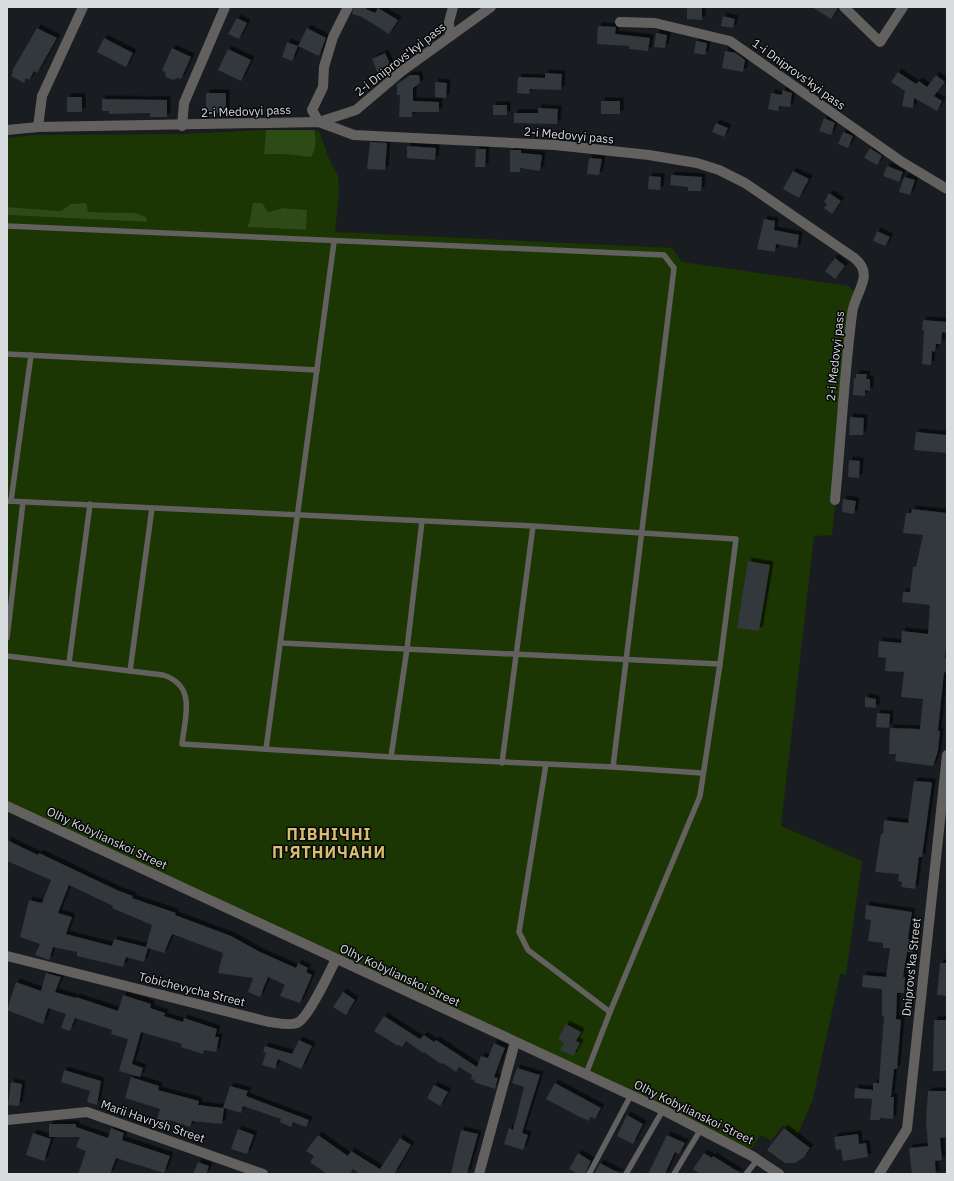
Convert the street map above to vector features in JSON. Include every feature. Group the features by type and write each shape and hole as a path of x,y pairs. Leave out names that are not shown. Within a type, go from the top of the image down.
{"street":[{"path":"38,127 42,96 84,7"},
{"path":"182,126 184,103 225,7"},
{"path":"319,122 312,110 323,86 324,67 334,37 348,7"},
{"path":"450,36 449,22 453,7"},
{"name":"2-i Dniprovs'kyi pass","path":"319,122 356,110 402,71 491,7"},
{"path":"844,7 880,42 903,7"},
{"name":"1-i Dniprovs'kyi pass","path":"620,22 655,23 730,41 896,158 947,188"},
{"name":"2-i Medovyi pass","path":"7,130 38,127 182,126 319,122 354,134 556,146 649,155 697,163 719,170 745,183 853,257 862,266 864,279 855,300 852,313 835,500"},
{"name":"Dniprovs'ka Street","path":"879,1174 907,1129 947,755"},
{"name":"Olhy Kobylianskoi Street","path":"7,806 663,1110 758,1159 779,1174"},
{"name":"Tobichevycha Street","path":"7,956 269,1022 285,1024 298,1023 307,1014 336,959"},
{"path":"479,1174 515,1042"},
{"name":"Marii Havrysh Street","path":"7,1120 87,1112 263,1174"}],"lane":[{"path":"7,226 334,242 664,255 674,268 614,767"},
{"path":"266,749 334,242"},
{"path":"7,354 317,370"},
{"path":"31,355 9,501 533,526 736,539 720,664 702,773 700,796 610,1012 586,1074"},
{"path":"7,638 23,502"},
{"path":"69,663 90,504"},
{"path":"130,671 152,508"},
{"path":"391,757 407,649 422,521"},
{"path":"502,763 533,526"},
{"path":"281,643 720,664"},
{"path":"7,656 163,674 171,677 183,687 186,695 182,744 391,757 614,767 702,773"},
{"path":"546,764 519,932 528,950 610,1012"},
{"path":"589,1174 631,1095"},
{"path":"626,1174 663,1110"},
{"path":"674,1174 701,1129"},
{"path":"746,1174 758,1159"}],"green space":[{"path":"266,130 265,154 311,157 316,138 314,130 319,131 329,159 338,176 339,190 335,232 672,248 682,262 849,286 857,295 832,535 814,536 781,826 862,861 846,974 840,974 813,1099 797,1136 783,1125 771,1141 761,1135 748,1153 7,806 7,215 147,222 136,213 87,212 71,204 61,211 7,207 7,138 33,135 181,134","holes":["283,208 307,210 305,230 247,227 253,219 262,214"]},
{"path":"266,130 314,130 316,144 311,157 283,154 264,154"},
{"path":"86,203 88,212 136,213 146,217 147,222 7,215 7,207 61,211 71,204"},
{"path":"253,203 262,203 268,212 283,208 307,210 306,230 247,227 250,220"}],"building":[{"path":"354,7 367,7 366,9 375,13 378,8 398,20 389,34 362,17 352,14"},
{"path":"812,7 838,7 838,8 831,19"},
{"path":"687,8 702,8 702,20 687,19"},
{"path":"723,16 735,19 733,28 721,26"},
{"path":"237,18 247,23 239,39 228,34"},
{"path":"598,26 616,27 615,34 650,38 648,51 629,49 629,46 597,44"},
{"path":"37,28 57,38 37,73 34,71 29,80 26,78 24,83 11,76 12,71"},
{"path":"307,28 326,38 319,56 298,46"},
{"path":"656,33 667,35 665,48 654,47"},
{"path":"104,38 133,53 126,67 97,52"},
{"path":"696,41 707,43 705,55 694,53"},
{"path":"287,42 298,46 292,61 282,57"},
{"path":"172,48 191,57 181,79 177,78 173,80 166,77 165,72 162,70"},
{"path":"228,49 251,60 241,81 218,70"},
{"path":"725,51 736,53 745,60 743,72 722,68"},
{"path":"385,53 392,68 378,74 372,59"},
{"path":"898,72 916,84 919,81 927,87 936,75 945,82 934,96 942,101 937,111 914,98 913,108 902,106 905,91 891,82"},
{"path":"545,73 562,74 561,90 530,89 529,94 517,93 518,77 545,78"},
{"path":"410,75 419,75 420,83 413,88 413,101 439,102 439,112 412,112 412,117 399,117 400,95 397,95 397,84"},
{"path":"435,82 447,83 446,98 435,97"},
{"path":"782,90 792,93 790,107 779,106 778,111 768,109 771,93 782,95"},
{"path":"206,93 226,93 226,113 206,113"},
{"path":"67,97 82,97 82,112 67,112"},
{"path":"102,99 167,100 167,117 150,117 150,113 109,114 109,111 102,111"},
{"path":"601,101 620,101 620,114 601,114"},
{"path":"493,105 507,105 507,115 493,115"},
{"path":"538,108 558,109 557,124 514,123 514,113 538,113"},
{"path":"824,118 835,123 831,135 819,131"},
{"path":"716,123 728,128 724,137 712,132"},
{"path":"843,132 853,136 848,148 838,144"},
{"path":"370,142 387,143 385,170 367,169"},
{"path":"407,146 436,148 435,160 407,158"},
{"path":"870,148 882,156 877,165 864,158"},
{"path":"476,149 486,149 485,167 475,167"},
{"path":"510,150 521,150 521,153 542,155 540,171 520,168 520,172 510,172"},
{"path":"589,158 602,159 599,175 587,174"},
{"path":"887,166 903,172 899,182 883,176"},
{"path":"793,171 809,179 799,198 783,189"},
{"path":"671,175 702,177 701,191 688,191 688,187 670,185"},
{"path":"649,176 661,177 660,190 648,189"},
{"path":"904,177 915,180 910,195 899,192"},
{"path":"829,193 841,201 832,214 824,208 827,204 824,202"},
{"path":"764,219 775,221 774,230 799,235 797,248 776,244 775,252 757,249"},
{"path":"877,231 890,237 885,246 873,241"},
{"path":"835,258 845,266 835,279 825,271"},
{"path":"923,320 947,322 947,333 942,332 941,344 936,344 935,352 932,351 931,365 922,364 924,330 922,330"},
{"path":"856,374 867,374 866,379 870,379 870,391 865,390 865,396 853,395 854,378 856,378"},
{"path":"850,417 864,418 863,435 849,435"},
{"path":"916,432 947,435 947,453 914,450"},
{"path":"849,460 860,461 859,478 848,477"},
{"path":"843,499 856,501 854,514 842,512"},
{"path":"912,509 947,513 947,636 945,658 947,658 947,673 944,672 938,731 940,731 938,751 933,766 895,761 896,754 889,754 890,728 920,729 923,699 901,697 904,672 885,671 886,658 878,657 879,641 901,643 902,631 928,634 930,605 902,602 903,592 910,592 913,567 916,567 923,535 903,533 906,513 911,513"},
{"path":"748,561 770,565 759,631 737,628"},
{"path":"865,697 876,699 876,708 865,707"},
{"path":"877,713 890,714 889,728 876,727"},
{"path":"914,781 932,783 922,857 919,857 915,889 901,887 902,882 898,881 899,874 875,872 881,834 883,834 884,820 908,823"},
{"path":"7,840 133,896 132,898 176,913 175,915 231,936 260,952 296,968 298,963 308,968 306,972 312,975 300,1003 280,996 285,985 268,977 260,997 248,992 253,978 218,973 223,953 172,934 164,953 148,948 144,962 126,957 123,967 77,956 77,952 53,947 49,960 35,955 40,944 20,937 29,900 42,903 51,880 7,861","holes":["69,885 113,906 112,908 152,925 146,947 114,939 112,946 66,934 72,917 58,913"]},
{"path":"866,905 912,912 908,939 914,940 912,952 907,952 903,977 905,977 904,993 897,993 896,1019 901,1020 897,1069 894,1069 891,1097 894,1097 893,1119 880,1118 880,1120 870,1120 872,1099 854,1098 855,1088 873,1090 873,1083 879,1083 884,1016 882,1016 882,989 862,987 863,975 886,977 890,948 883,948 883,943 868,941 871,920 865,919"},
{"path":"940,963 947,963 947,996 937,995"},
{"path":"46,973 61,977 55,992 76,997 118,1011 123,995 151,1004 150,1008 165,1013 164,1016 183,1022 184,1018 217,1029 215,1037 219,1037 216,1052 204,1050 203,1054 181,1047 182,1044 141,1032 132,1064 143,1068 140,1077 119,1071 128,1039 111,1034 112,1030 75,1018 70,1031 61,1028 66,1014 48,1008 43,1024 7,1010 16,982 41,991"},
{"path":"343,992 355,1000 346,1015 333,1007"},
{"path":"384,1016 420,1039 424,1035 434,1042 436,1040 477,1067 481,1056 488,1058 494,1043 505,1048 494,1077 498,1078 495,1089 474,1082 475,1080 471,1079 472,1075 459,1067 456,1072 424,1052 423,1053 406,1041 402,1047 399,1045 398,1046 374,1031"},
{"path":"934,1020 947,1020 947,1071 933,1071"},
{"path":"566,1024 581,1032 576,1041 580,1043 573,1056 560,1050 564,1043 558,1039"},
{"path":"299,1040 312,1046 301,1069 278,1059 275,1069 262,1065 266,1053 263,1052 265,1046 292,1054"},
{"path":"517,1068 540,1075 522,1133 528,1135 523,1150 504,1144 509,1128 513,1130 524,1087 512,1083"},
{"path":"64,1070 101,1081 97,1105 87,1102 90,1091 61,1082"},
{"path":"131,1077 159,1086 158,1090 199,1101 198,1105 223,1108 230,1086 248,1091 246,1096 309,1120 306,1127 293,1122 291,1127 280,1122 281,1119 243,1106 241,1113 224,1108 222,1124 192,1121 190,1127 170,1120 170,1122 157,1119 160,1109 125,1098"},
{"path":"11,1082 22,1084 19,1106 8,1105"},
{"path":"555,1083 601,1108 595,1119 590,1117 589,1121 546,1099"},
{"path":"434,1085 448,1092 440,1106 427,1098"},
{"path":"928,1091 947,1091 947,1137 940,1138 942,1160 935,1161 936,1174 912,1174 909,1148 928,1146 926,1121"},
{"path":"627,1115 643,1124 633,1144 617,1136"},
{"path":"49,1124 76,1124 76,1127 108,1138 111,1128 124,1133 122,1140 170,1156 164,1173 116,1158 110,1174 78,1174 86,1151 76,1147 80,1137 49,1137"},
{"path":"784,1128 810,1148 804,1157 795,1163 785,1163 767,1150"},
{"path":"238,1129 254,1135 247,1154 231,1149"},
{"path":"461,1130 478,1134 467,1174 451,1173"},
{"path":"33,1133 51,1139 44,1161 26,1155"},
{"path":"858,1134 859,1144 866,1143 868,1157 843,1161 841,1149 836,1150 834,1137"},
{"path":"318,1135 348,1156 351,1151 380,1169 400,1138 411,1145 394,1174 360,1174 353,1169 350,1174 327,1174 310,1162 314,1156 306,1151"},
{"path":"667,1135 685,1143 679,1154 675,1152 665,1174 648,1174"},
{"path":"578,1153 591,1161 585,1174 578,1174 569,1169"},
{"path":"704,1153 712,1158 713,1156 742,1174 700,1174 693,1169"},
{"path":"198,1162 209,1166 206,1174 193,1174"},
{"path":"600,1163 621,1174 594,1174"}],"district":[{"name":"ПІВНІЧНІ П'ЯТНИЧАНИ","path":"329,843"}]}
